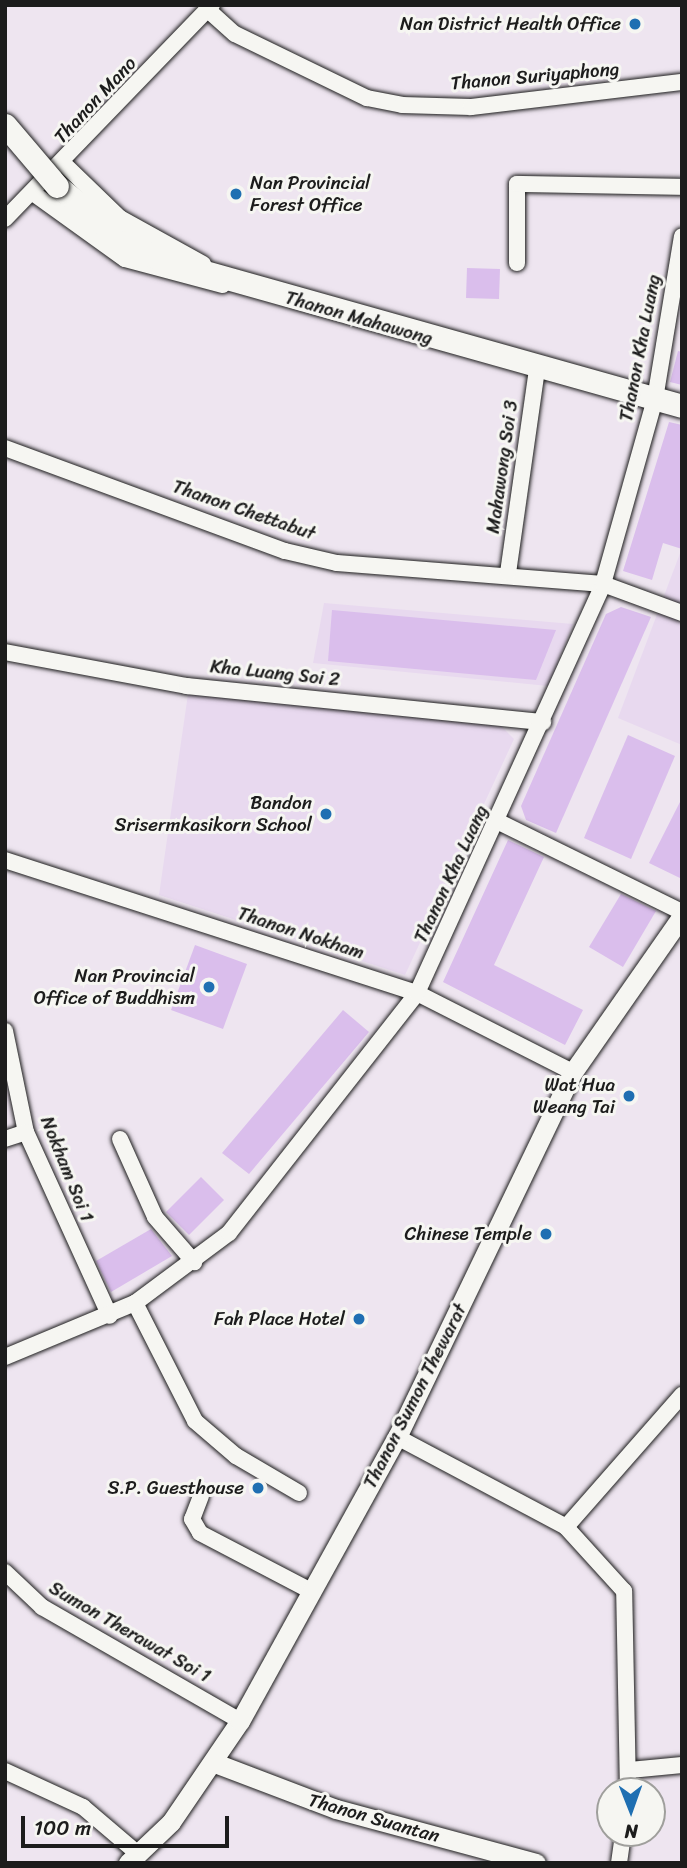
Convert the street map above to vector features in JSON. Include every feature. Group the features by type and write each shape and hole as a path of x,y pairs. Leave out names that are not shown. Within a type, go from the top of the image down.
{"main road":[{"name":"Thanon Mahawong","path":"5,125 57,186 126,243 253,289 682,406"}],"street":[{"name":"Thanon Suriyaphong","path":"210,8 221,26 298,65 367,98 402,105 471,107 682,82"},
{"name":"Thanon Mano","path":"5,219 64,164 210,8"},
{"path":"64,164 140,231 253,289"},
{"path":"517,262 517,184 682,187"},
{"path":"33,193 125,259 163,274 253,289"},
{"name":"Thanon Kha Luang","path":"5,1357 110,1316 135,1303 194,1262 252,1206 417,993 499,822 603,584 655,399 682,236"},
{"name":"Mahawong Soi 3","path":"508,573 537,368"},
{"name":"Thanon Chettabut","path":"5,448 285,551 337,563 508,573 603,584 682,613"},
{"name":"Kha Luang Soi 2","path":"5,652 187,686 543,722"},
{"path":"499,822 682,914"},
{"name":"Thanon Nokham","path":"5,860 417,993 573,1072"},
{"name":"Thanon Sumon Thewarat","path":"133,1858 172,1822 215,1763 240,1721 397,1437 573,1072 682,914"},
{"name":"Nokham Soi 1","path":"5,1031 26,1132 110,1316"},
{"path":"5,1139 26,1132"},
{"path":"120,1139 155,1217 194,1262"},
{"path":"135,1303 195,1421 236,1457 299,1493"},
{"path":"566,1527 680,1404"},
{"path":"397,1437 566,1527 624,1591 629,1777"},
{"path":"201,1496 192,1519 200,1534 311,1591"},
{"name":"Sumon Therawat Soi 1","path":"5,1572 42,1607 240,1721"},
{"name":"Thanon Suantan","path":"215,1763 336,1809 536,1863"},
{"path":"630,1770 682,1765"},
{"path":"5,1771 83,1807 133,1858"}],"shaded area":[{"path":"682,548 682,745 618,718"},
{"path":"324,603 573,624 548,686 313,663"},
{"name":"Bandon Srisermkasikorn School","path":"188,694 501,726 514,739 405,975 159,895"}],"building":[{"path":"467,268 500,269 499,299 466,298"},
{"path":"678,351 682,352 682,385 670,382"},
{"path":"669,422 682,425 682,549 663,543 652,580 623,571"},
{"path":"621,607 651,617 556,833 526,820 521,806 606,614"},
{"path":"332,610 556,630 536,680 328,661"},
{"path":"628,735 675,756 631,859 584,838"},
{"path":"682,798 682,879 649,863"},
{"path":"508,840 544,857 494,965 583,1010 565,1045 443,982"},
{"path":"621,894 656,911 623,967 589,947"},
{"name":"Nan Provincial Office of Buddhism","path":"195,945 247,964 223,1029 171,1010"},
{"path":"343,1010 369,1032 249,1174 222,1153"},
{"path":"201,1177 224,1200 189,1235 166,1212"},
{"path":"151,1229 172,1256 111,1292 96,1261"}],"place":[{"name":"Nan District Health Office","path":"635,24"},
{"name":"Nan Provincial Forest Office","path":"236,194"},
{"name":"Bandon Srisermkasikorn School","path":"326,814"},
{"name":"Nan Provincial Office of Buddhism","path":"209,987"},
{"name":"Wat Hua Weang Tai","path":"629,1096"},
{"name":"Chinese Temple","path":"546,1234"},
{"name":"Fah Place Hotel","path":"359,1319"},
{"name":"S.P. Guesthouse","path":"258,1488"}]}
